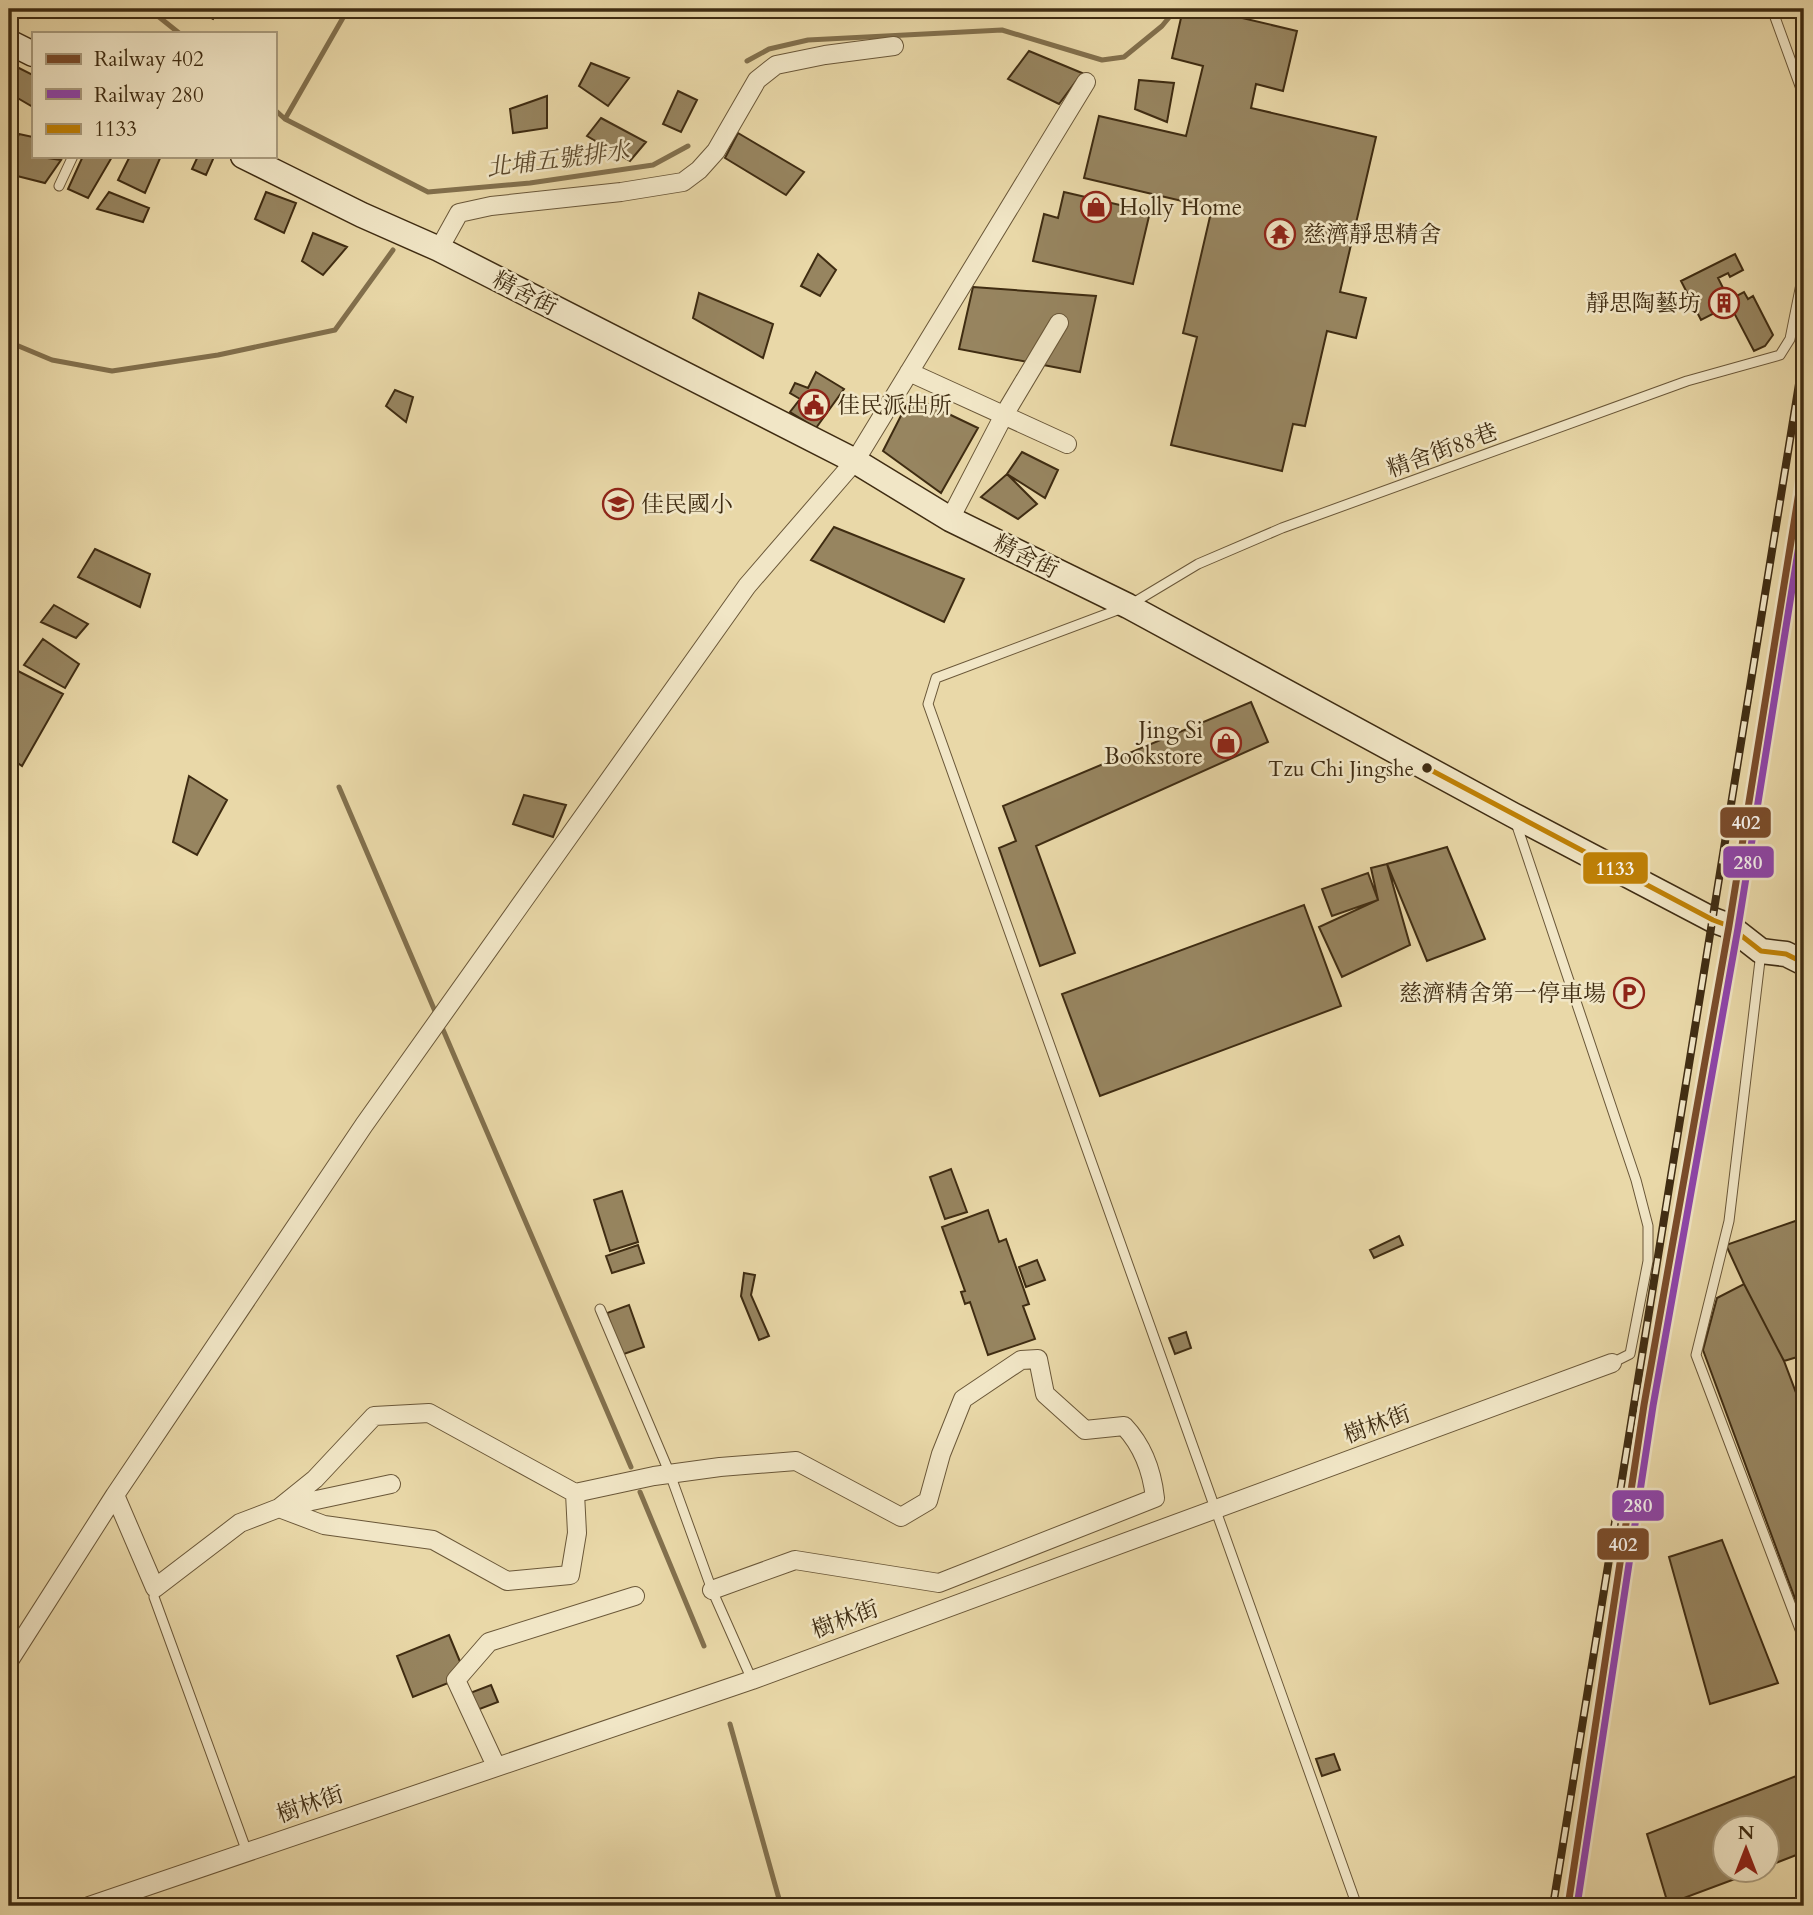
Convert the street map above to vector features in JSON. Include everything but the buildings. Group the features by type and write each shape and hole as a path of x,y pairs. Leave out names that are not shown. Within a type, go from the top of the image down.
{"street":[{"path":"9,42 32,54"},
{"path":"439,249 459,214 491,206 621,192 683,182 699,170 716,151 757,80 776,65 836,53 894,46"},
{"path":"9,1661 115,1495 338,1162 747,586 855,461 1086,82"},
{"name":"精舍街","path":"247,158 362,215 439,249 855,461 950,519 1128,606 1513,815 1713,920 1730,926 1761,950 1786,954 1804,963"},
{"path":"950,519 1004,415 1059,323"},
{"path":"909,372 1067,444"},
{"path":"279,1508 315,1479 374,1416 429,1413 575,1493 670,1474 796,1461 901,1517 928,1501 941,1454 963,1399 1021,1360 1038,1359 1045,1394 1085,1430 1124,1426 1138,1440 1153,1484 1154,1498 939,1583 795,1560 712,1590"},
{"name":"樹林街","path":"89,1906 752,1680 1612,1363"},
{"path":"115,1495 155,1588 240,1523 279,1508 391,1484"},
{"path":"279,1508 324,1525 433,1540 506,1581 570,1575 577,1532 575,1493"},
{"path":"496,1766 456,1680 489,1642 635,1596"}],"lane":[{"path":"1772,9 1804,97"},
{"path":"59,186 72,158"},
{"name":"精舍街88巷","path":"1214,1510 928,704 936,678 1128,606 1198,565 1282,528 1687,381 1780,355 1790,339 1804,269"},
{"path":"1513,815 1636,1180 1648,1226 1648,1261 1630,1354 1612,1363"},
{"path":"1761,950 1729,1221 1696,1355 1804,1640"},
{"path":"600,1309 670,1474 712,1590 752,1680"},
{"path":"1214,1510 1357,1906"},
{"path":"155,1588 154,1597 247,1852"}],"waterway":[{"path":"149,9 178,32"},
{"path":"348,9 285,119 428,192 530,183 653,165 688,146"},
{"name":"北埔五號排水","path":"747,61 769,49 808,40 1002,30 1102,60 1124,57 1162,26 1176,9"},
{"path":"276,111 285,119"},
{"path":"9,342 52,360 112,371 218,355 335,330 393,250"},
{"path":"339,787 437,1016"},
{"path":"441,1025 631,1467"},
{"path":"640,1492 704,1646"},
{"path":"730,1724 781,1906"}],"railway":[{"path":"1553,1906 1804,353"}],"rail line":[{"name":"402","path":"1568,1906 1644,1405 1729,926 1804,461"},
{"name":"280","path":"1577,1906 1653,1406 1738,928 1804,514"}],"transit line":[{"name":"1133","path":"1427,768 1713,920 1729,926 1761,951 1786,954 1804,963"}],"place":[{"name":"Holly Home","path":"1096,207"},
{"name":"慈濟靜思精舍","path":"1280,234"},
{"name":"靜思陶藝坊","path":"1724,303"},
{"name":"佳民派出所","path":"814,405"},
{"name":"佳民國小","path":"618,504"},
{"name":"Jing Si Bookstore","path":"1226,743"},
{"name":"Tzu Chi Jingshe","path":"1427,768"},
{"name":"慈濟精舍第一停車場","path":"1629,993"}]}
